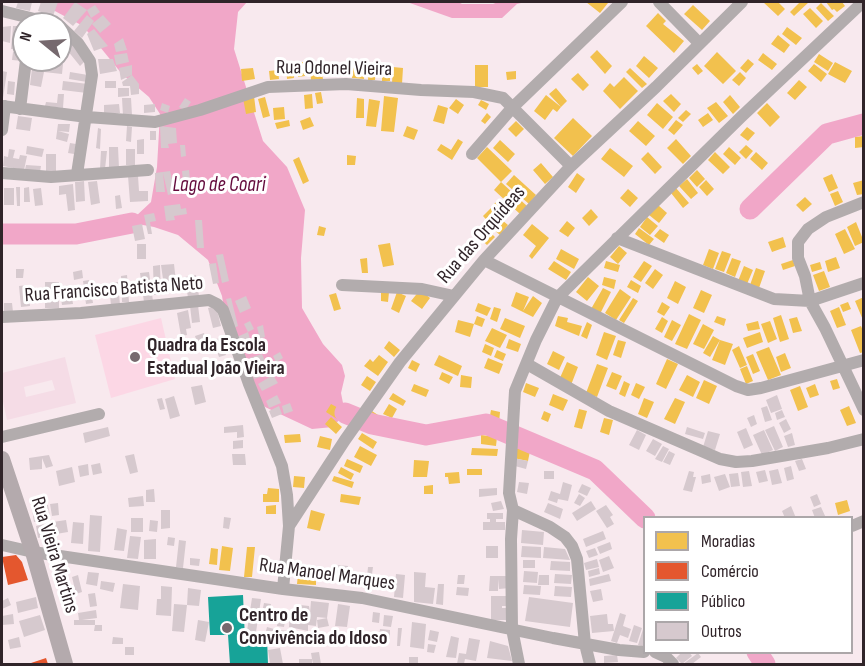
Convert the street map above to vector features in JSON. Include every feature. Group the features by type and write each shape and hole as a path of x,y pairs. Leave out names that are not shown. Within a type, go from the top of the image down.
{"main road":[{"name":"Rua Vieira Martins","path":"2,459 33,552 66,664"}],"street":[{"path":"472,154 512,108 622,2"},
{"path":"659,2 699,43"},
{"name":"Rua das Orquídeas","path":"289,526 345,440 400,362 484,260 570,166 656,87 742,2"},
{"path":"519,664 512,629 513,510 509,493 515,391 536,340 557,298 741,117 863,2"},
{"path":"72,37 90,61 92,75 77,174"},
{"path":"20,109 25,72"},
{"name":"Rua Odonel Vieira","path":"3,106 87,117 155,122 268,87 346,84 474,92 503,98 570,166"},
{"path":"2,130 3,106"},
{"path":"2,172 51,177 148,171"},
{"path":"864,202 826,217 808,230 798,242 798,258 805,276 810,301 864,410"},
{"path":"617,238 774,299 810,301 864,283"},
{"path":"484,260 557,298 748,390 864,360"},
{"path":"342,285 422,289 454,296"},
{"name":"Rua Francisco Batista Neto","path":"2,317 81,313 209,300 218,304 223,310 282,466 289,526 283,589"},
{"path":"527,364 609,411 720,459 736,462 752,460 828,448 864,439"},
{"path":"2,437 99,414"},
{"path":"513,510 550,527 565,537 573,546 585,644 590,664"},
{"name":"Rua Manoel Marques","path":"2,544 33,552 283,589 362,598 585,644 643,652"}],"shaded area":[{"name":"Quadra da Escola Estadual João Vieira","path":"161,318 175,379 111,398 95,335"},
{"path":"65,357 76,403 7,420 2,397 2,373","holes":["52,380 55,390 26,397 24,387"]}],"water":[{"name":"Lago de Coari","path":"38,2 247,2 238,12 234,49 263,141 287,167 305,210 301,258 302,308 323,344 342,365 345,376 341,393 345,413 333,427 312,429 265,407 247,388 229,341 222,296 208,260 178,235 132,223 135,217 151,202 157,167 160,114 149,97 122,74 83,26 72,20 72,12 57,12"},
{"path":"407,2 493,4 525,2 517,4 502,18 452,18"}],"building: Moradias":[{"path":"586,2 606,2 608,3 600,13"},
{"path":"763,2 778,2 785,9 778,16"},
{"path":"800,2 809,2 794,16 790,12"},
{"path":"826,2 842,2 845,6 837,12 832,10"},
{"path":"821,3 834,16 828,21 816,8"},
{"path":"693,5 710,21 702,30 684,14"},
{"path":"810,8 823,21 816,28 803,14"},
{"path":"658,13 666,21 663,24 684,41 674,53 646,26"},
{"path":"787,27 802,38 796,45 782,34"},
{"path":"778,35 790,45 784,53 771,44"},
{"path":"597,50 612,66 605,74 590,57"},
{"path":"717,52 736,71 723,84 704,66"},
{"path":"763,53 777,64 772,70 758,60"},
{"path":"819,54 833,63 828,71 814,62"},
{"path":"644,56 658,68 649,78 636,66"},
{"path":"748,59 754,64 746,73 740,68"},
{"path":"298,62 304,62 305,76 298,77"},
{"path":"835,62 852,71 845,83 828,74"},
{"path":"292,64 294,78 287,79 286,65"},
{"path":"382,64 390,64 390,81 382,81"},
{"path":"697,64 703,71 698,75 692,68"},
{"path":"814,64 827,74 821,82 808,71"},
{"path":"353,65 365,66 364,79 352,78"},
{"path":"475,65 488,65 488,87 475,87"},
{"path":"321,66 323,79 311,80 310,67"},
{"path":"369,67 376,67 375,80 368,80"},
{"path":"393,67 403,68 402,84 392,83"},
{"path":"253,68 255,79 242,81 241,69"},
{"path":"630,68 647,84 642,88 626,72"},
{"path":"278,70 279,79 270,80 269,71"},
{"path":"516,71 516,79 507,80 506,72"},
{"path":"740,72 746,78 739,86 732,80"},
{"path":"578,73 589,85 583,91 571,79"},
{"path":"624,77 638,91 620,109 603,91 610,83 614,87"},
{"path":"799,80 807,87 795,100 787,93"},
{"path":"556,88 567,101 561,107 549,94"},
{"path":"321,92 323,103 317,104 315,93"},
{"path":"312,94 313,108 305,109 304,95"},
{"path":"671,94 681,104 674,112 663,101"},
{"path":"546,95 561,107 557,112 553,109 545,120 534,111"},
{"path":"730,95 740,107 733,114 723,102"},
{"path":"254,96 256,112 246,114 243,98"},
{"path":"384,96 398,98 394,132 381,131"},
{"path":"265,97 270,116 263,118 258,99"},
{"path":"357,98 364,99 364,118 356,118"},
{"path":"369,99 380,101 376,127 366,126"},
{"path":"456,99 464,105 458,114 449,108"},
{"path":"481,100 489,104 486,110 478,105"},
{"path":"716,102 728,116 719,123 707,108"},
{"path":"657,103 673,117 663,129 647,115"},
{"path":"767,103 780,117 770,127 757,113"},
{"path":"438,105 448,108 444,124 433,121"},
{"path":"284,107 285,119 274,120 273,108"},
{"path":"686,110 691,114 683,122 678,118"},
{"path":"487,113 491,117 485,124 481,121"},
{"path":"708,113 713,120 703,127 698,120"},
{"path":"310,117 314,126 303,130 300,121"},
{"path":"573,118 592,136 573,156 554,138"},
{"path":"289,120 290,126 277,129 275,123"},
{"path":"676,120 683,125 674,135 668,130"},
{"path":"516,121 524,129 516,137 508,129"},
{"path":"638,121 655,136 646,146 629,131"},
{"path":"407,126 418,130 414,140 403,136"},
{"path":"747,127 755,133 748,141 740,135"},
{"path":"864,136 864,147 855,148 855,137"},
{"path":"458,139 463,142 452,160 437,150 441,144 451,150"},
{"path":"676,139 691,156 683,164 667,148"},
{"path":"500,140 515,154 508,162 493,148"},
{"path":"746,145 753,151 746,159 739,152"},
{"path":"487,147 512,171 501,182 477,158"},
{"path":"729,147 741,158 735,165 723,154"},
{"path":"610,148 633,166 624,177 601,159"},
{"path":"648,152 662,167 655,174 641,159"},
{"path":"715,152 730,167 723,174 708,160"},
{"path":"756,152 768,163 762,170 750,159"},
{"path":"347,155 356,156 355,165 347,165"},
{"path":"299,157 309,181 303,184 293,160"},
{"path":"541,163 553,177 545,184 533,170"},
{"path":"697,170 705,179 697,187 689,178"},
{"path":"577,173 585,179 576,193 568,187"},
{"path":"832,174 838,188 829,192 823,178"},
{"path":"514,175 536,195 529,204 506,184"},
{"path":"687,179 698,193 691,199 679,186"},
{"path":"706,180 714,189 707,196 699,187"},
{"path":"864,180 864,194 857,195 853,183"},
{"path":"501,182 527,206 520,214 494,190"},
{"path":"676,188 689,203 683,208 671,193"},
{"path":"628,189 638,198 630,207 620,198"},
{"path":"838,191 843,202 835,206 830,194"},
{"path":"805,197 812,204 803,212 796,205"},
{"path":"499,199 511,211 506,216 494,204"},
{"path":"658,205 667,213 659,223 649,215"},
{"path":"491,208 500,217 492,226 483,216"},
{"path":"591,209 598,217 589,226 582,218"},
{"path":"647,217 658,226 650,235 640,227"},
{"path":"502,220 508,225 500,235 494,230"},
{"path":"567,221 575,228 568,237 559,231"},
{"path":"856,222 864,242 855,246 847,227"},
{"path":"532,224 549,238 532,259 529,256 536,246 523,235"},
{"path":"319,226 326,228 324,236 317,235"},
{"path":"484,226 495,237 487,245 476,235"},
{"path":"639,228 654,239 649,245 635,234"},
{"path":"660,229 669,235 664,243 654,236"},
{"path":"845,229 855,249 844,254 835,234"},
{"path":"783,237 786,247 772,252 768,242"},
{"path":"390,243 394,265 383,267 378,245"},
{"path":"619,246 627,253 618,264 610,257"},
{"path":"561,249 579,259 574,269 556,259"},
{"path":"709,249 719,253 713,269 703,265"},
{"path":"722,251 731,254 724,272 715,269"},
{"path":"836,257 840,268 828,272 825,261"},
{"path":"367,258 368,273 362,273 360,259"},
{"path":"732,258 741,261 735,277 726,273"},
{"path":"793,260 795,266 783,270 781,264"},
{"path":"554,261 571,272 566,280 548,269"},
{"path":"606,261 620,265 618,272 604,268"},
{"path":"644,261 652,266 641,282 633,277"},
{"path":"820,262 822,269 812,272 810,265"},
{"path":"744,266 753,270 747,284 738,281"},
{"path":"756,268 765,271 759,288 750,285"},
{"path":"655,269 663,275 653,289 645,283"},
{"path":"824,271 830,287 819,291 813,275"},
{"path":"588,277 599,286 587,301 576,292"},
{"path":"604,277 616,280 614,289 602,285"},
{"path":"631,280 641,286 638,293 627,287"},
{"path":"675,281 686,287 678,304 667,298"},
{"path":"603,288 611,292 600,314 591,309"},
{"path":"620,289 631,297 616,320 605,313"},
{"path":"420,290 430,298 422,309 411,301"},
{"path":"701,290 712,295 704,313 693,308"},
{"path":"381,291 389,292 388,302 381,301"},
{"path":"397,292 406,296 399,313 391,309"},
{"path":"516,292 529,297 523,311 533,296 542,303 533,317 511,306"},
{"path":"336,293 341,309 334,311 329,295"},
{"path":"864,297 864,320 863,320 855,301"},
{"path":"633,298 638,301 624,323 619,320"},
{"path":"662,302 670,307 664,316 657,312"},
{"path":"848,302 851,309 843,312 840,305"},
{"path":"478,303 491,308 487,316 475,311"},
{"path":"494,307 501,309 497,322 490,319"},
{"path":"839,307 846,325 837,328 830,311"},
{"path":"689,314 701,320 687,349 675,344"},
{"path":"781,315 789,339 780,342 773,318"},
{"path":"477,316 485,319 482,327 474,324"},
{"path":"558,316 568,318 567,322 582,326 579,336 555,326"},
{"path":"717,316 726,319 724,326 714,322"},
{"path":"662,317 668,321 662,333 655,329"},
{"path":"797,317 802,331 793,333 789,319"},
{"path":"505,318 525,326 520,338 500,329"},
{"path":"458,320 474,324 470,337 455,332"},
{"path":"672,320 681,325 672,341 664,337"},
{"path":"758,321 760,329 748,331 746,324"},
{"path":"770,321 777,339 768,343 761,324"},
{"path":"587,322 592,325 587,339 581,336"},
{"path":"703,324 714,330 704,349 693,344"},
{"path":"861,326 864,333 864,352 860,353 851,330"},
{"path":"492,328 507,335 500,348 485,341"},
{"path":"604,332 616,336 607,360 596,355"},
{"path":"760,332 763,342 747,348 743,338"},
{"path":"713,336 720,340 710,357 703,353"},
{"path":"509,339 521,344 518,352 506,348"},
{"path":"618,340 626,342 621,358 613,355"},
{"path":"720,340 733,344 725,365 712,360"},
{"path":"389,341 400,350 394,357 384,348"},
{"path":"485,344 494,348 491,356 482,352"},
{"path":"739,346 747,365 740,368 732,350"},
{"path":"769,347 781,375 768,380 756,352"},
{"path":"497,350 506,354 503,361 494,357"},
{"path":"553,351 565,357 559,370 547,364"},
{"path":"785,353 791,368 781,372 776,357"},
{"path":"753,354 760,371 753,374 746,357"},
{"path":"379,355 388,362 378,376 364,366 370,359 373,362"},
{"path":"439,355 462,366 458,376 434,365"},
{"path":"488,358 503,364 499,374 484,368"},
{"path":"667,359 678,364 666,389 656,384"},
{"path":"412,360 420,364 416,372 408,368"},
{"path":"567,362 578,367 571,385 559,380"},
{"path":"597,364 608,368 597,397 586,393"},
{"path":"747,366 753,381 746,384 740,369"},
{"path":"442,372 453,377 449,384 439,379"},
{"path":"612,372 622,376 616,390 606,386"},
{"path":"461,375 472,377 471,388 460,387"},
{"path":"687,375 700,382 693,397 679,390"},
{"path":"367,376 376,382 370,391 361,385"},
{"path":"837,379 840,388 833,390 830,381"},
{"path":"704,380 717,386 709,404 696,398"},
{"path":"624,381 630,384 625,397 619,394"},
{"path":"526,383 539,388 535,397 523,392"},
{"path":"636,383 645,387 639,399 631,395"},
{"path":"414,384 429,390 426,397 411,391"},
{"path":"815,384 819,395 810,398 806,388"},
{"path":"800,386 808,407 798,411 790,390"},
{"path":"393,393 406,401 403,406 389,399"},
{"path":"553,394 568,400 563,411 549,405"},
{"path":"644,398 654,402 647,418 638,414"},
{"path":"675,398 685,402 675,424 664,419"},
{"path":"331,404 342,410 337,419 326,412"},
{"path":"389,404 397,409 392,418 383,414"},
{"path":"849,406 856,423 847,426 840,410"},
{"path":"579,409 587,411 582,429 574,427"},
{"path":"491,410 500,412 499,423 489,421"},
{"path":"372,411 381,417 377,423 368,417"},
{"path":"544,411 551,414 548,422 541,419"},
{"path":"331,417 342,427 336,434 325,424"},
{"path":"604,418 613,420 609,435 600,432"},
{"path":"362,433 377,442 373,449 358,439"},
{"path":"300,434 301,442 285,443 284,435"},
{"path":"481,435 497,437 496,446 481,444"},
{"path":"320,436 332,439 330,450 317,447"},
{"path":"360,446 377,455 371,466 354,457"},
{"path":"472,448 498,449 497,456 471,455"},
{"path":"515,448 530,451 528,461 513,458"},
{"path":"347,459 363,466 360,473 344,466"},
{"path":"414,460 429,461 427,477 413,477"},
{"path":"341,467 354,474 351,480 338,473"},
{"path":"467,469 482,469 482,475 467,475"},
{"path":"459,472 460,483 449,484 445,473"},
{"path":"294,476 305,477 304,488 293,487"},
{"path":"334,476 354,482 352,488 332,481"},
{"path":"433,485 433,494 424,494 424,486"},
{"path":"268,488 279,489 279,502 263,502 263,494 267,494"},
{"path":"341,494 361,497 359,505 340,502"},
{"path":"847,500 850,511 838,515 835,503"},
{"path":"276,505 276,514 266,514 266,506"},
{"path":"311,510 325,514 320,531 307,528"},
{"path":"222,546 233,548 230,571 219,570"},
{"path":"247,547 255,547 252,577 244,577"},
{"path":"211,548 218,549 217,565 209,564"},
{"path":"298,574 316,574 316,585 297,584"}],"building: Comércio":[{"path":"16,555 22,562 28,580 8,585 2,557"},
{"path":"46,658 48,664 28,664"}],"building: Público":[{"name":"Centro de Convivência do Idoso","path":"243,595 245,639 267,638 268,664 230,664 228,635 210,635 208,597"}],"building: Outros":[{"path":"18,2 32,2 30,11 16,8"},
{"path":"41,2 58,2 54,12 38,11"},
{"path":"75,2 87,10 73,26 72,12 68,12"},
{"path":"95,5 100,12 91,18 87,10"},
{"path":"87,15 94,21 82,38 74,31"},
{"path":"103,15 111,24 100,33 92,24"},
{"path":"11,26 10,43 2,41 2,27"},
{"path":"94,29 108,46 94,51 87,34"},
{"path":"123,38 127,50 116,52 114,44"},
{"path":"72,45 86,60 80,66 72,56"},
{"path":"127,53 129,62 116,65 114,55"},
{"path":"98,59 113,59 117,71 100,74"},
{"path":"132,65 132,75 121,80 119,68"},
{"path":"2,71 7,72 3,98 2,98"},
{"path":"32,72 44,72 41,87 30,85"},
{"path":"70,72 88,75 87,82 69,79"},
{"path":"132,75 139,84 139,94 131,95 130,86 123,86 122,82"},
{"path":"8,81 15,82 14,95 7,94"},
{"path":"63,81 88,84 87,93 62,90"},
{"path":"105,81 116,81 116,88 105,88"},
{"path":"118,88 129,88 129,96 118,97"},
{"path":"58,94 64,94 63,108 45,106 46,102 57,103"},
{"path":"122,98 131,98 132,115 123,116"},
{"path":"185,98 191,102 185,111 179,107"},
{"path":"162,103 170,106 168,113 160,110"},
{"path":"119,104 120,113 104,114 104,105"},
{"path":"155,104 155,112 144,113 144,105"},
{"path":"18,116 32,118 30,131 16,129"},
{"path":"58,124 70,124 69,132 58,131 69,134 67,142 56,139"},
{"path":"127,126 132,127 131,142 126,141"},
{"path":"160,126 176,128 177,143 168,144 169,148 161,148"},
{"path":"98,128 101,129 100,149 96,148"},
{"path":"150,131 156,131 156,140 150,140"},
{"path":"144,139 144,154 137,154 137,140"},
{"path":"70,143 76,144 74,154 68,153"},
{"path":"180,145 185,145 186,156 181,157"},
{"path":"27,146 44,149 42,157 26,154"},
{"path":"109,147 118,147 119,168 109,168"},
{"path":"9,149 15,150 13,158 19,159 20,155 27,156 24,170 3,166 4,156 8,157"},
{"path":"126,149 135,149 135,165 126,165"},
{"path":"101,151 107,151 105,169 100,169"},
{"path":"46,154 56,154 56,171 46,171"},
{"path":"26,165 41,166 40,172 25,170"},
{"path":"189,170 191,189 184,190 182,171"},
{"path":"170,171 175,193 168,195 163,173 165,192 156,192 155,173"},
{"path":"128,176 138,176 139,191 148,191 148,201 130,202"},
{"path":"175,176 180,176 182,191 177,192"},
{"path":"84,181 85,201 76,202 75,182"},
{"path":"97,181 100,203 91,205 88,182"},
{"path":"73,184 75,210 68,211 66,194 59,195 59,186"},
{"path":"16,187 20,187 20,206 17,206"},
{"path":"29,187 30,202 24,202 24,188"},
{"path":"4,188 14,188 14,205 4,205"},
{"path":"41,188 43,205 35,206 33,189"},
{"path":"120,195 122,208 116,209 115,196"},
{"path":"180,204 181,209 186,208 187,214 174,216 175,220 166,221 164,206"},
{"path":"154,213 156,221 150,222 152,234 148,234 144,215"},
{"path":"195,220 202,220 204,248 197,248"},
{"path":"142,224 145,239 135,241 132,226"},
{"path":"137,244 146,244 146,259 137,259"},
{"path":"223,254 229,281 222,283 216,255"},
{"path":"216,263 219,283 213,284 209,264"},
{"path":"174,264 177,291 165,293 161,265"},
{"path":"160,265 161,295 154,295 153,266"},
{"path":"16,269 24,269 23,278 16,278"},
{"path":"82,270 83,278 74,280 73,272"},
{"path":"149,272 153,301 144,302 140,273"},
{"path":"127,275 129,302 122,302 121,276"},
{"path":"196,275 199,296 188,298 185,277"},
{"path":"89,280 93,303 86,304 83,281"},
{"path":"45,282 59,282 59,308 45,308"},
{"path":"118,282 120,305 111,306 109,283"},
{"path":"28,285 30,306 21,307 19,286"},
{"path":"70,285 73,304 62,305 59,287"},
{"path":"246,296 251,308 240,313 235,301"},
{"path":"231,298 238,326 234,328 226,299"},
{"path":"4,303 12,303 13,312 4,312"},
{"path":"198,305 200,322 192,323 190,306"},
{"path":"216,306 221,326 213,328 208,308"},
{"path":"188,310 191,328 186,329 187,335 181,336 177,313"},
{"path":"250,321 254,329 248,332 244,324"},
{"path":"263,325 265,337 260,339 257,327"},
{"path":"248,332 250,339 245,341 246,344 240,346 237,337"},
{"path":"204,333 209,349 200,352 195,336"},
{"path":"220,338 226,355 219,357 213,340"},
{"path":"256,344 258,351 248,354 246,347"},
{"path":"280,352 283,358 276,362 273,356"},
{"path":"262,354 265,361 252,366 249,358"},
{"path":"278,361 283,370 277,373 272,365"},
{"path":"267,365 270,374 254,379 252,370"},
{"path":"273,375 278,383 262,391 258,384"},
{"path":"202,385 206,402 195,405 191,387"},
{"path":"277,395 281,403 269,408 266,401"},
{"path":"777,395 782,409 771,413 766,400"},
{"path":"174,396 180,416 170,419 165,399"},
{"path":"162,398 165,409 160,410 157,399"},
{"path":"290,403 293,411 284,414 282,406"},
{"path":"279,406 282,414 272,418 269,411"},
{"path":"767,406 772,420 765,422 761,408"},
{"path":"782,410 785,417 777,420 775,413"},
{"path":"754,415 757,424 751,427 747,418"},
{"path":"786,419 791,429 784,433 779,423"},
{"path":"243,425 244,437 237,438 237,432 224,433 224,427"},
{"path":"774,426 783,447 775,451 765,430"},
{"path":"108,427 110,436 85,443 83,433"},
{"path":"687,427 705,433 703,439 685,434"},
{"path":"746,428 753,445 744,449 737,432"},
{"path":"637,430 646,435 639,450 629,445"},
{"path":"764,430 773,450 762,455 753,435"},
{"path":"708,431 720,434 715,450 703,447"},
{"path":"792,433 795,445 788,447 784,436"},
{"path":"653,439 662,444 655,456 646,451"},
{"path":"243,440 243,448 233,449 233,441"},
{"path":"663,446 669,449 662,462 655,459"},
{"path":"669,451 675,454 670,465 663,462"},
{"path":"134,454 138,472 130,474 125,456"},
{"path":"232,454 245,454 246,465 233,465"},
{"path":"49,455 53,466 46,468 42,458 42,469 30,470 29,458"},
{"path":"513,458 528,461 526,469 511,465"},
{"path":"802,459 806,469 799,471 795,461"},
{"path":"100,463 102,473 93,475 91,465"},
{"path":"88,464 89,475 80,477 78,466"},
{"path":"791,466 794,479 787,481 784,468"},
{"path":"72,467 75,482 59,486 56,471"},
{"path":"778,469 782,483 772,485 769,471"},
{"path":"765,470 768,481 759,483 756,472"},
{"path":"544,471 554,471 554,479 544,479"},
{"path":"689,471 694,472 693,477 696,477 692,492 683,490"},
{"path":"749,471 752,486 743,487 741,472"},
{"path":"738,473 740,486 731,487 729,474"},
{"path":"710,474 711,482 702,484 701,476"},
{"path":"725,474 730,487 719,491 714,477"},
{"path":"519,482 529,483 527,494 517,492"},
{"path":"563,482 572,485 568,501 558,499 557,503 548,500 551,491 560,494"},
{"path":"582,484 591,488 587,496 578,492"},
{"path":"497,488 497,495 479,497 479,489"},
{"path":"154,489 155,502 146,502 146,490"},
{"path":"579,494 585,498 580,506 574,503"},
{"path":"817,494 821,504 814,507 810,497"},
{"path":"143,496 144,506 129,507 128,498"},
{"path":"501,501 504,509 493,511 491,503"},
{"path":"591,501 596,509 577,521 572,513"},
{"path":"58,503 59,515 52,516 50,504"},
{"path":"548,503 563,509 560,519 544,512"},
{"path":"48,505 50,518 34,522 32,509"},
{"path":"606,505 613,515 610,517 614,524 607,528 596,511"},
{"path":"791,506 795,516 784,516 782,511"},
{"path":"821,507 825,516 814,516 812,510"},
{"path":"161,510 170,510 170,528 161,529"},
{"path":"487,513 503,513 503,519 496,519 496,522 505,522 505,530 483,530 483,522 490,522 490,519 487,519"},
{"path":"90,515 102,516 100,552 88,551"},
{"path":"224,517 231,518 229,529 223,528"},
{"path":"131,518 143,518 143,532 131,532"},
{"path":"66,520 68,532 56,534 53,522"},
{"path":"150,520 158,521 157,532 149,531"},
{"path":"73,522 84,523 83,544 71,543"},
{"path":"49,523 51,535 38,538 36,526"},
{"path":"117,528 127,530 124,551 114,550"},
{"path":"522,530 544,532 543,545 521,543"},
{"path":"603,531 606,539 586,547 583,539"},
{"path":"130,536 141,537 138,559 127,558"},
{"path":"57,537 58,546 49,547 48,539"},
{"path":"168,537 175,538 174,546 167,545"},
{"path":"156,539 156,559 144,559 144,540"},
{"path":"179,540 186,541 183,568 176,567"},
{"path":"610,542 612,549 600,554 597,547"},
{"path":"486,546 498,546 498,558 486,558"},
{"path":"522,546 541,547 541,558 521,557"},
{"path":"544,547 565,549 570,560 543,558"},
{"path":"595,548 598,555 589,558 586,551"},
{"path":"609,556 614,568 603,572 599,560"},
{"path":"190,558 200,559 199,566 190,565"},
{"path":"597,559 599,567 586,570 584,563"},
{"path":"523,560 535,560 535,568 523,568"},
{"path":"551,561 570,562 570,571 550,570"},
{"path":"336,565 348,566 348,582 336,582"},
{"path":"368,567 373,567 370,588 366,587"},
{"path":"599,568 600,574 589,577 588,571"},
{"path":"524,571 538,572 537,583 523,582"},
{"path":"88,572 99,573 97,586 86,584"},
{"path":"414,572 426,573 425,587 435,588 433,604 414,602"},
{"path":"396,574 405,575 403,598 394,597"},
{"path":"555,574 572,575 571,584 554,583"},
{"path":"609,574 611,581 590,586 589,579"},
{"path":"78,575 82,592 76,594 72,577"},
{"path":"458,575 465,575 464,584 457,584"},
{"path":"539,575 549,575 549,585 538,585"},
{"path":"490,576 509,576 510,588 499,589 498,579 498,591 489,591"},
{"path":"101,581 115,583 113,592 100,589"},
{"path":"123,584 140,586 138,610 120,608"},
{"path":"438,584 444,584 443,605 436,604"},
{"path":"524,585 541,586 540,595 523,594"},
{"path":"161,586 172,587 171,616 156,615 157,599 161,599"},
{"path":"555,586 572,587 571,597 554,596"},
{"path":"457,587 469,588 468,596 456,595"},
{"path":"188,588 201,590 199,606 187,605"},
{"path":"601,589 603,600 593,602 590,591"},
{"path":"95,593 97,606 90,607 88,594"},
{"path":"491,596 507,596 507,606 502,606 502,608 508,608 509,620 491,620"},
{"path":"36,597 38,608 18,613 16,602"},
{"path":"529,597 573,603 570,627 525,621"},
{"path":"8,598 11,605 2,609 2,601"},
{"path":"252,598 261,599 256,632 247,631"},
{"path":"311,601 329,603 327,618 317,617 316,626 308,625 308,631 289,627 290,610 299,610 300,605 309,606 310,613"},
{"path":"264,603 271,604 269,618 261,617"},
{"path":"174,604 187,605 184,632 172,631"},
{"path":"338,604 350,606 347,627 335,626"},
{"path":"280,609 287,610 284,627 277,626"},
{"path":"96,610 97,618 82,620 95,620 95,625 74,625 74,620 79,620 78,613"},
{"path":"373,612 380,613 379,623 372,622"},
{"path":"620,613 626,615 623,626 631,629 628,638 620,635 617,643 611,641"},
{"path":"13,614 14,624 2,625 2,616"},
{"path":"607,614 608,624 613,624 614,631 592,633 590,616"},
{"path":"40,615 45,630 24,637 19,621"},
{"path":"384,615 393,616 391,627 383,626"},
{"path":"327,618 329,626 318,628 317,620"},
{"path":"198,620 209,622 205,642 195,640"},
{"path":"412,622 426,624 424,649 410,647"},
{"path":"95,625 102,625 102,631 94,631"},
{"path":"634,625 642,628 637,643 629,641"},
{"path":"267,627 274,629 272,636 265,635"},
{"path":"398,628 402,628 400,646 397,646"},
{"path":"380,629 390,630 390,639 379,638"},
{"path":"643,629 643,647 638,645"},
{"path":"277,630 289,631 288,639 276,638"},
{"path":"430,630 439,632 437,642 428,640"},
{"path":"355,636 364,637 363,643 354,642"},
{"path":"451,636 459,638 456,658 446,657"},
{"path":"19,637 21,647 10,649 8,640"},
{"path":"113,637 123,638 123,644 112,644"},
{"path":"296,637 305,637 305,647 296,647"},
{"path":"469,638 480,640 476,661 465,659 464,664 457,664 459,653 466,654"},
{"path":"490,641 508,646 512,661 487,658"},
{"path":"428,644 436,645 434,653 427,652"},
{"path":"125,647 134,647 134,655 125,655"},
{"path":"280,648 283,664 270,664 268,650"},
{"path":"319,652 321,664 313,664 311,653"},
{"path":"680,654 692,656 682,664 676,658"},
{"path":"697,654 701,657 692,664 683,664"},
{"path":"617,655 618,662 604,663 604,656"},
{"path":"409,657 418,657 418,664 409,664"},
{"path":"299,659 312,659 312,664 299,664"}],"waterway":[{"path":"750,209 827,134 864,124"},
{"path":"2,234 76,234 132,223"},
{"path":"345,413 372,424 426,435 486,424 595,470 643,516"},
{"path":"758,654 765,664"}],"place":[{"name":"Quadra da Escola Estadual João Vieira","path":"135,357"},
{"name":"Centro de Convivência do Idoso","path":"227,628"}]}
